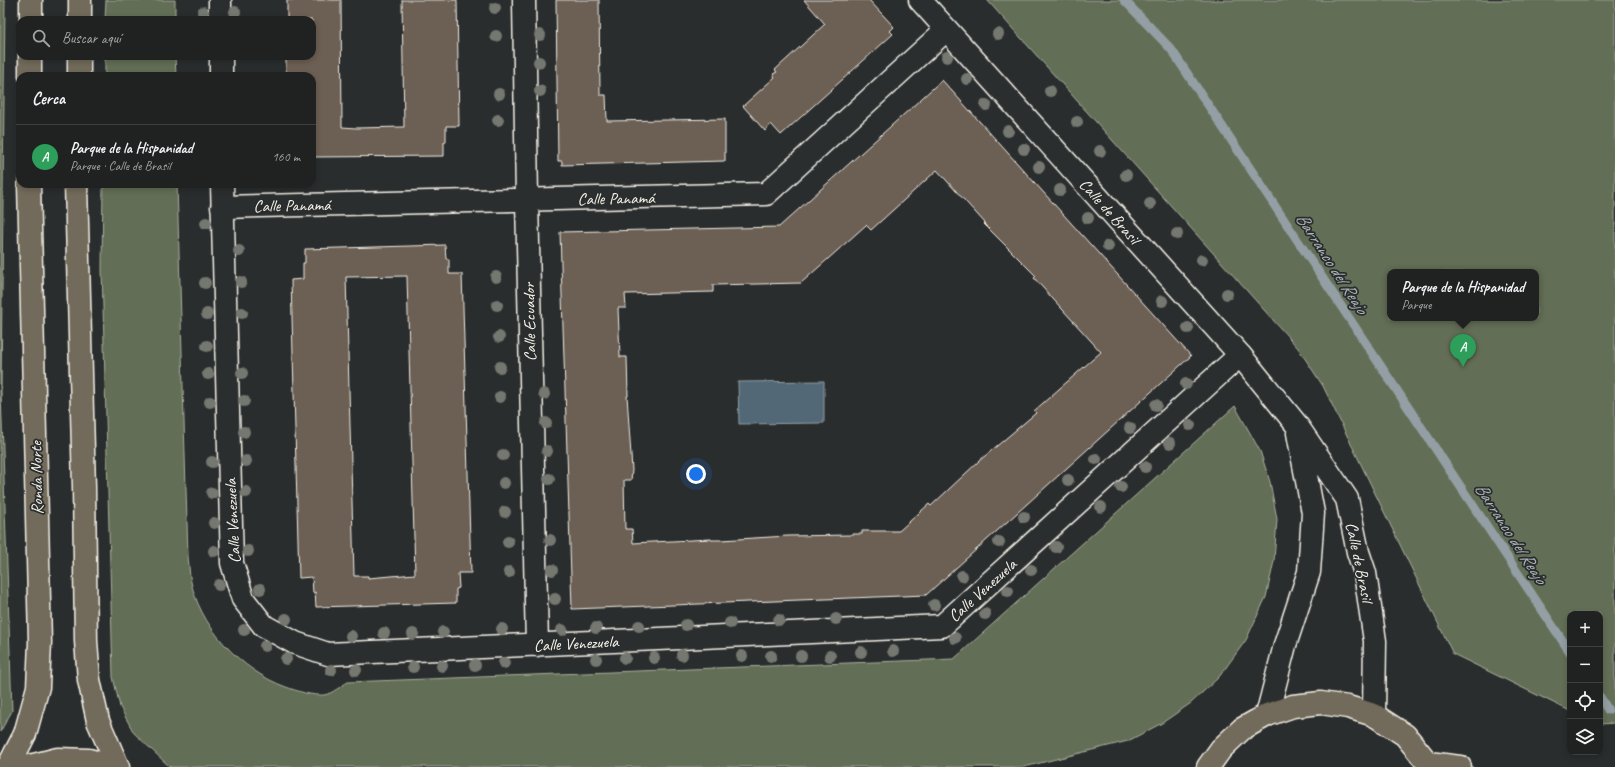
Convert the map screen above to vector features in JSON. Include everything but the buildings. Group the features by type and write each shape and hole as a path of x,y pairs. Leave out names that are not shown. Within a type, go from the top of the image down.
{"main road":[{"path":"31,0 31,16"},
{"path":"80,0 80,16"},
{"path":"30,60 30,72"},
{"path":"79,60 79,72"},
{"name":"Ronda Norte","path":"8,767 25,734 38,687 40,642 29,188"},
{"path":"76,188 84,487 86,641 89,680 98,721 118,767"},
{"path":"1208,767 1221,749 1242,729 1267,715 1293,706 1320,703 1348,706 1374,715 1405,735 1430,765 1460,767"},
{"path":"26,767 58,759 89,760 112,767"}],"street":[{"path":"220,0 220,16"},
{"name":"Calle Ecuador","path":"524,0 536,645"},
{"name":"Calle de Brasil","path":"920,0 1240,355 1296,424 1347,498 1358,552 1365,573 1375,641 1374,715"},
{"name":"Calle Panamá","path":"222,207 766,194 946,30"},
{"path":"221,60 221,72"},
{"name":"Calle Venezuela","path":"222,188 232,563 243,599 264,626 295,643 328,654 942,626 1240,355"},
{"name":"Calle de Brasil","path":"1267,715 1285,645 1309,572 1313,513 1296,424"}],"green space":[{"path":"0,0 5,0 1,392 12,711 0,732"},
{"path":"106,0 175,0 175,16 105,16"},
{"path":"987,0 1615,0 1615,723 1603,724 1603,611 1567,611 1567,710 1453,654 1323,386 1298,348"},
{"path":"105,60 175,60 176,72 105,72"},
{"path":"103,188 177,188 188,556 190,577 202,612 212,629 224,644 253,670 269,680 300,692 324,695 334,691 348,682 954,659 1235,406 1260,451 1270,482 1277,519 1274,561 1266,597 1246,640 1219,677 1191,703 1162,723 1128,741 1024,767 170,767 134,733 120,707 113,677 102,269"}],"water":[{"path":"824,381 824,423 739,424 738,382"}],"waterway":[{"name":"Barranco del Reajo","path":"1124,0 1171,49 1567,647"},
{"name":"Barranco del Reajo","path":"1603,702 1608,710"}],"place":[{"name":"Parque de la Hispanidad","path":"1463,367"}]}
